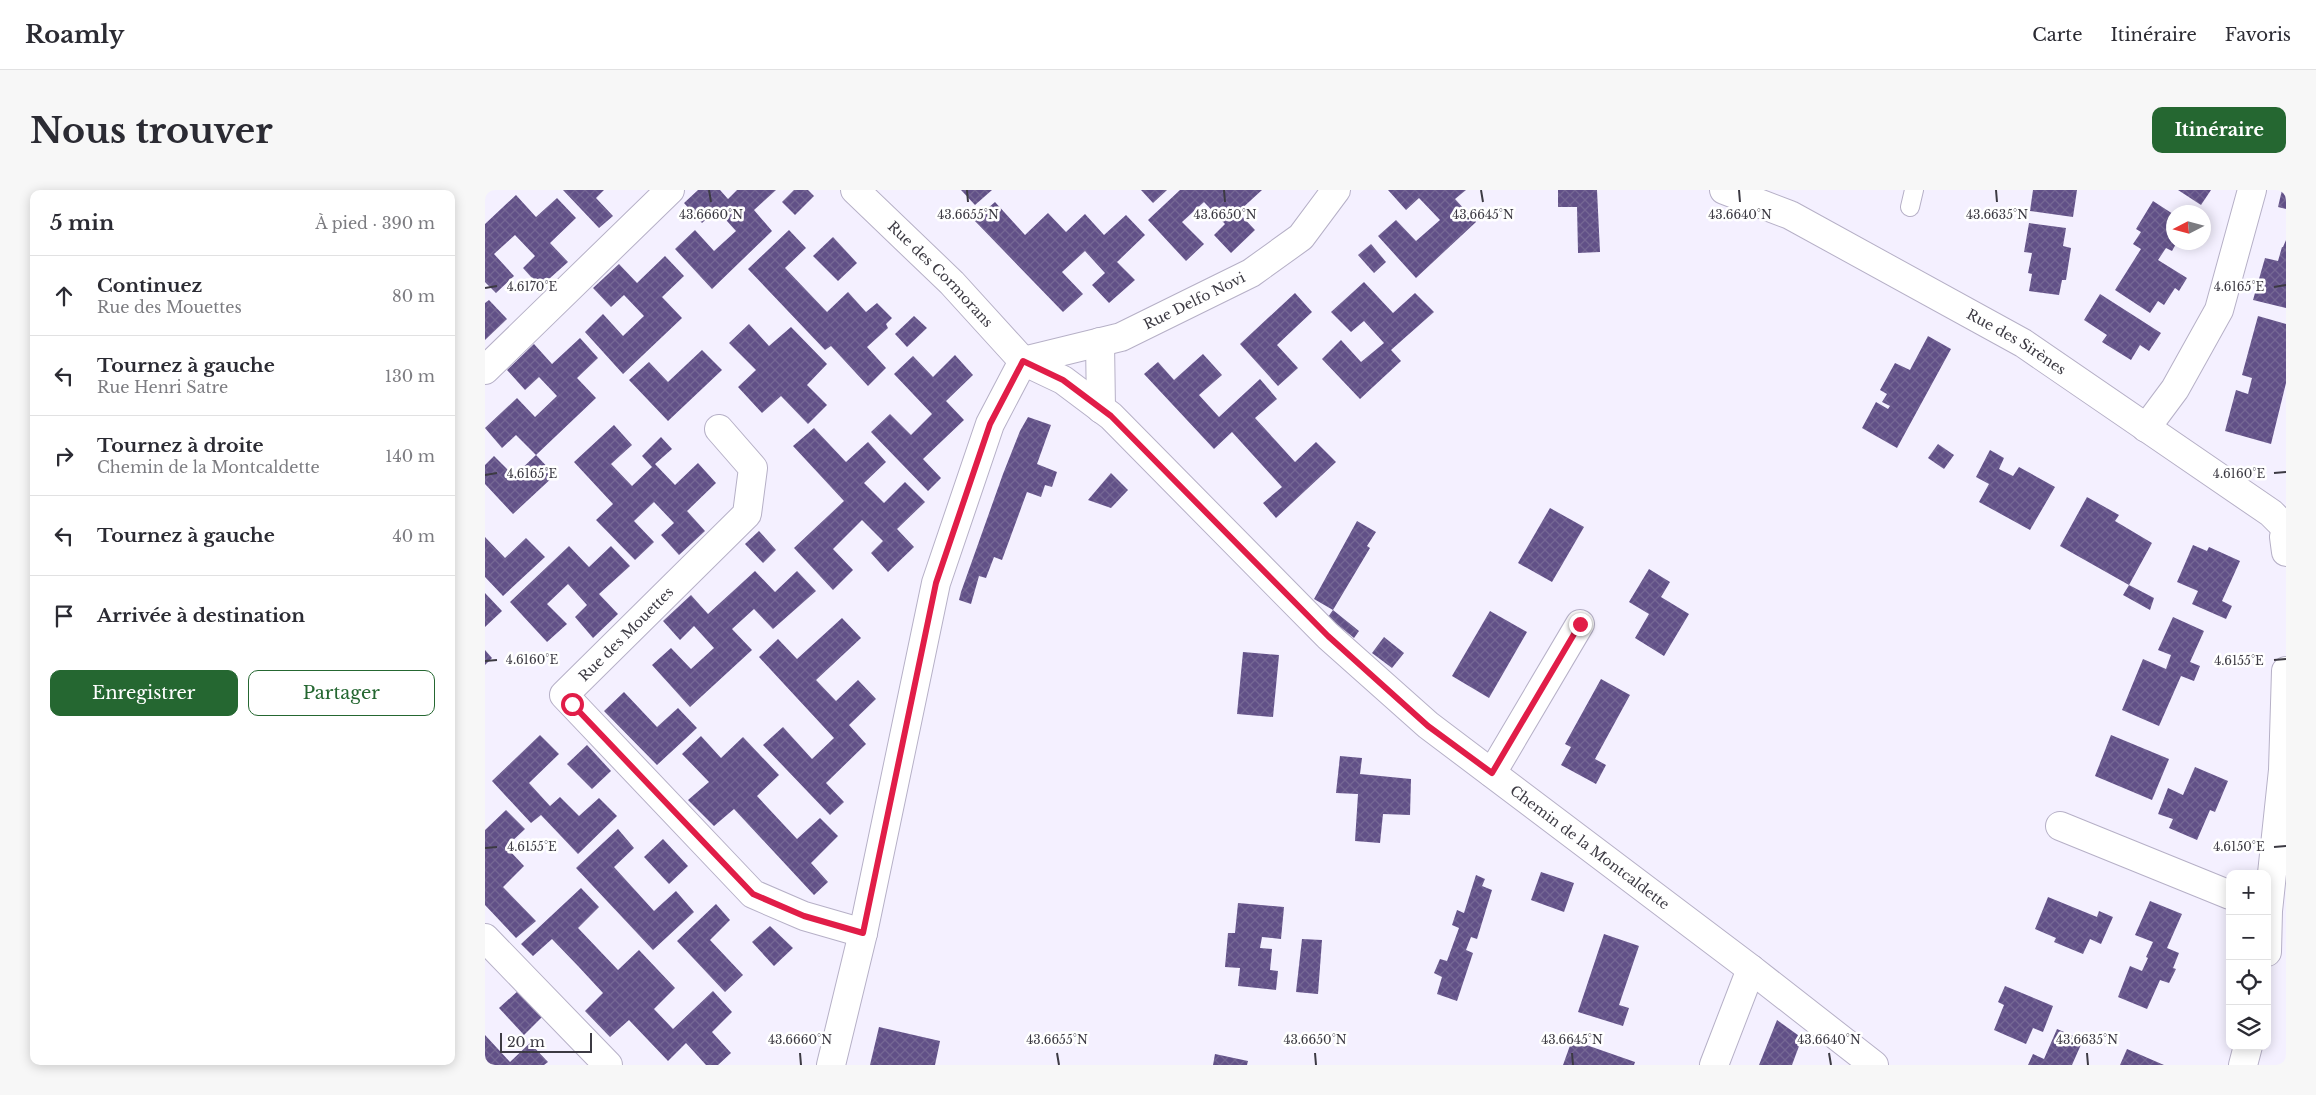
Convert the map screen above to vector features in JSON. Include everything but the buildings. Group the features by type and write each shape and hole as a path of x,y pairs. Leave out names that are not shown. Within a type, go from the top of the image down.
{"street":[{"path":"485,370 670,190"},
{"name":"Rue des Cormorans","path":"855,190 952,283 1023,361"},
{"name":"Rue Delfo Novi","path":"1023,361 1121,337 1251,273 1301,237 1336,190"},
{"name":"Rue des Sirènes","path":"1724,190 1790,215 2023,343 2271,513 2286,530"},
{"path":"2146,428 2175,389 2219,310 2252,190"},
{"path":"1100,342 1101,409"},
{"path":"831,1065 863,933 936,583 990,424 1023,361"},
{"name":"Chemin de la Montcaldette","path":"1023,361 1063,380 1101,409 1328,636 1428,726 1751,969 1873,1065"},
{"name":"Rue des Mouettes","path":"719,429 753,468 747,514 564,695 753,894 804,916 863,933"},
{"path":"2286,530 2284,536 2286,552"},
{"path":"1492,773 1580,624"},
{"path":"2271,882 2283,770 2286,671"},
{"path":"2060,826 2226,893"},
{"path":"485,938 608,1065"},
{"path":"1714,1065 1751,969"},
{"path":"2243,1065 2247,1050"}],"lane":[{"path":"1910,208 1914,190"}],"route":[{"path":"572,704 753,894 804,916 863,933 936,583 990,424 1023,361 1063,380 1111,416 1328,636 1428,726 1492,773 1580,624"}]}
